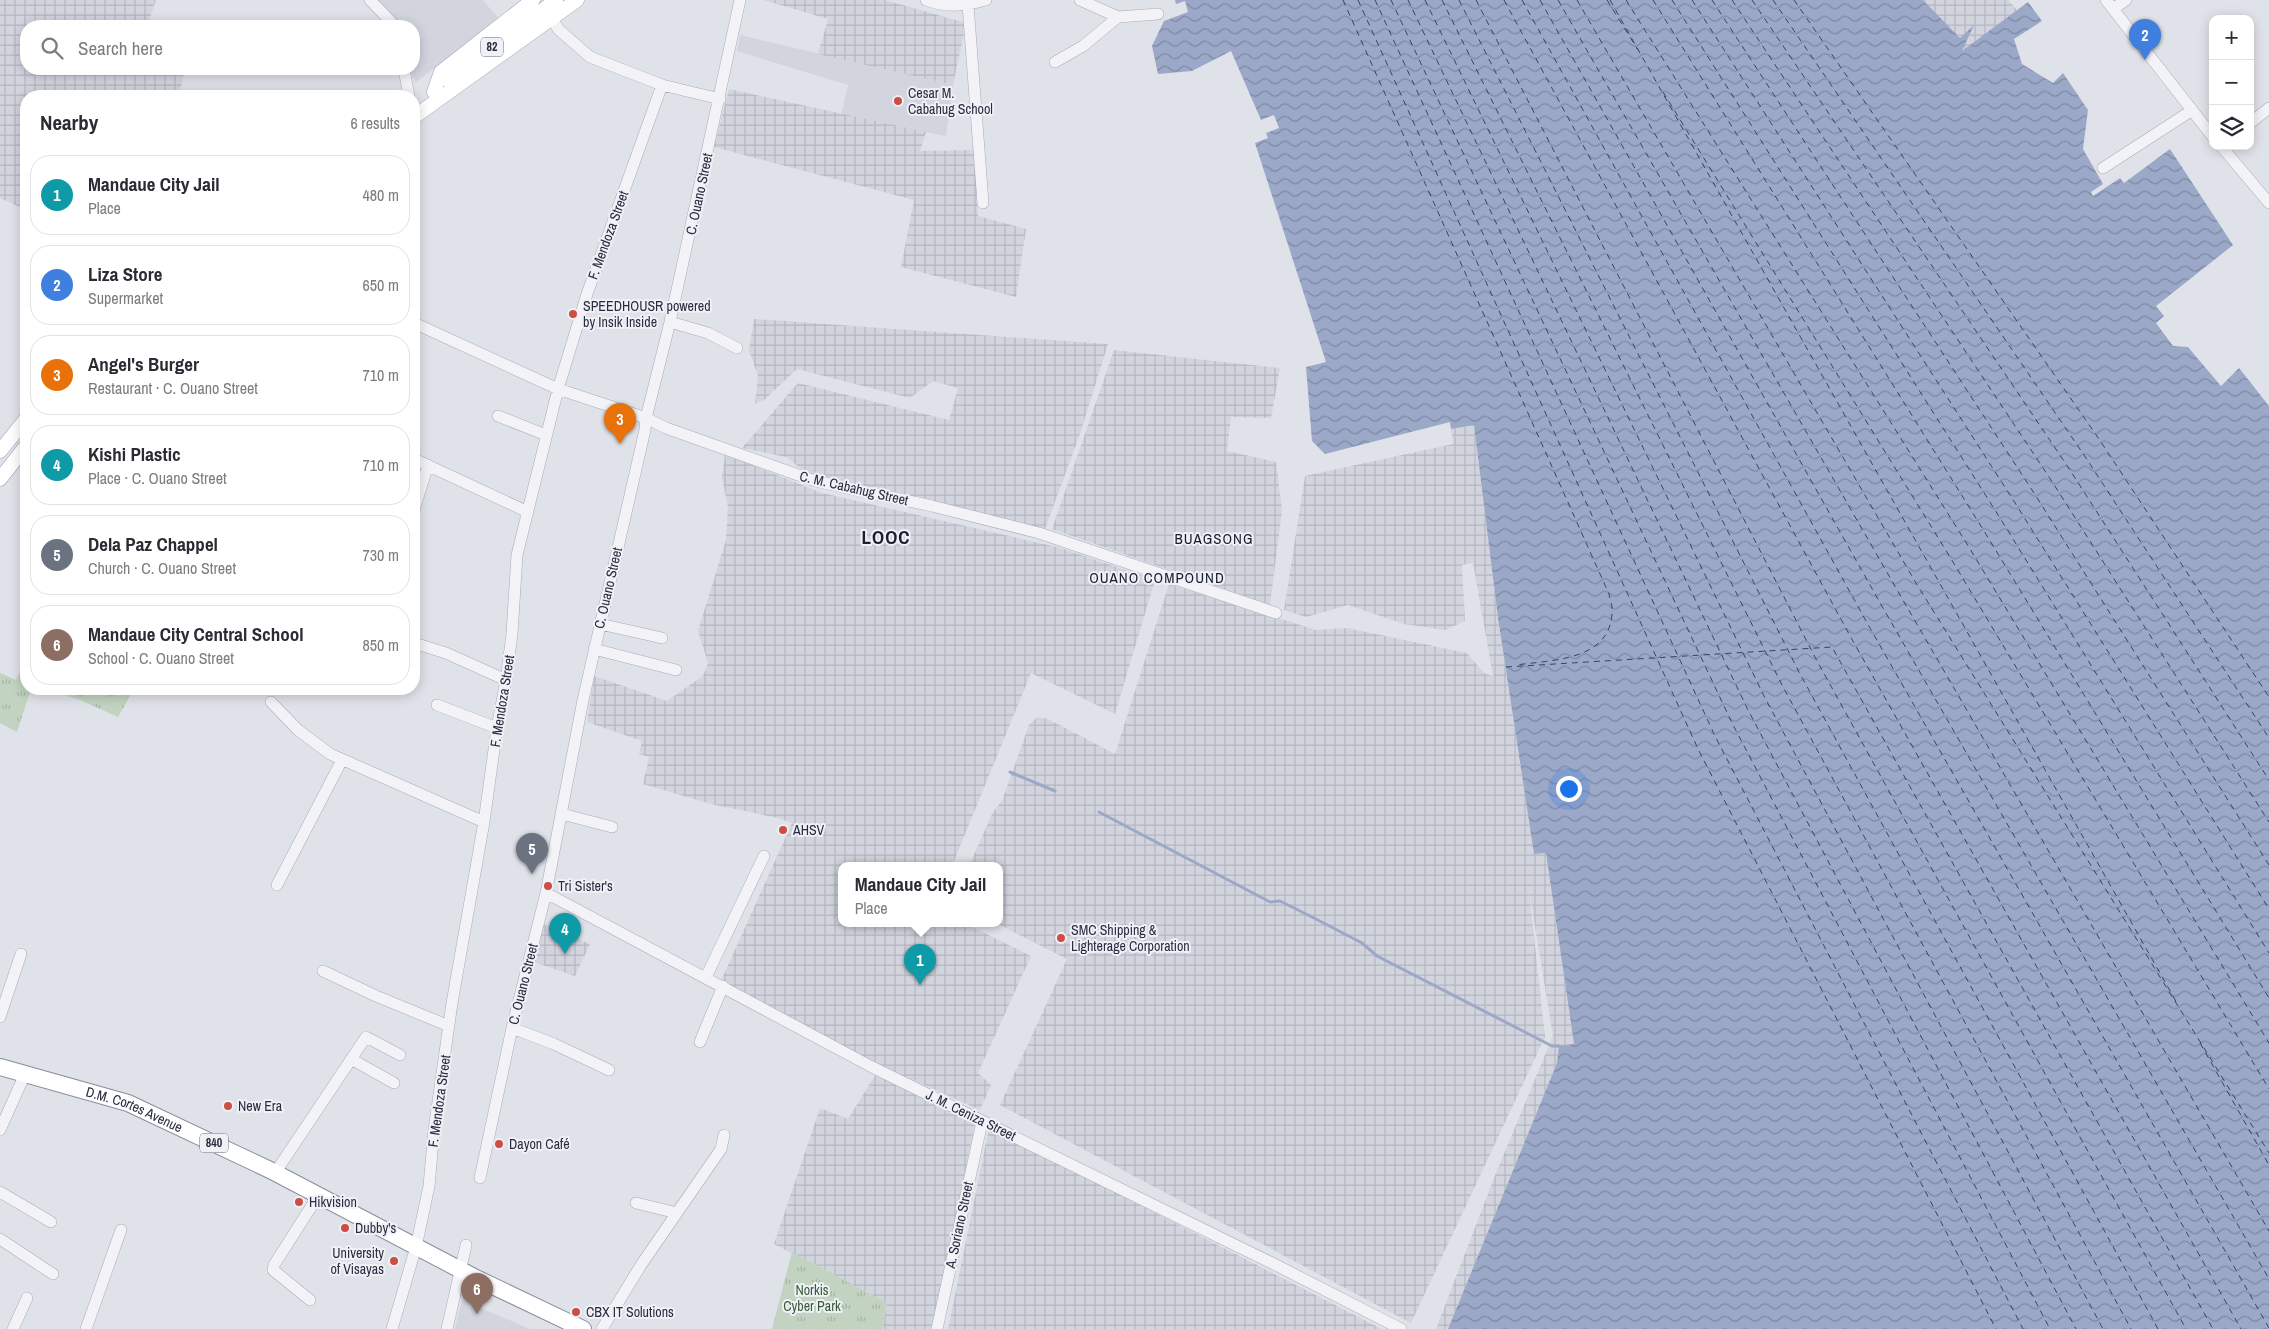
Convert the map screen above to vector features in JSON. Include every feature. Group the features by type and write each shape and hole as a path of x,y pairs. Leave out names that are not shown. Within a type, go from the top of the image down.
{"highway":[{"name":"D.M. Cortes Avenue","path":"0,1067 128,1102 275,1172 460,1270 583,1329"}],"main road":[{"path":"434,92 441,72 533,0"},
{"name":"82","path":"420,103 556,0"},
{"path":"420,113 577,0"},
{"path":"0,450 20,426"},
{"path":"0,479 20,454"}],"street":[{"path":"370,0 389,20"},
{"name":"C. Ouano Street","path":"480,1178 512,1028 546,893 594,649 645,430 646,418 670,322 740,0"},
{"path":"926,0 946,6 968,5 986,0"},
{"path":"1080,0 1118,18 1158,14"},
{"path":"2126,0 2109,4 2191,111 2209,131"},
{"path":"968,5 983,203"},
{"path":"552,18 558,29 590,58 662,86 720,99"},
{"path":"1054,62 1083,46 1118,18"},
{"path":"405,75 408,90"},
{"name":"F. Mendoza Street","path":"392,1329 416,1247 429,1186 434,1130 449,1026 506,680 512,634 517,555 558,389 587,294 662,86"},
{"path":"2254,119 2269,108"},
{"path":"2103,168 2191,111"},
{"path":"2224,150 2269,203"},
{"path":"670,322 708,333 737,348"},
{"name":"C. M. Cabahug Street","path":"420,326 558,389 646,418 666,428 815,481 932,506 1039,533 1276,613"},
{"path":"498,416 546,435"},
{"path":"420,462 528,512"},
{"path":"420,491 428,465"},
{"path":"600,624 662,638"},
{"path":"420,645 446,653 506,680"},
{"path":"594,649 676,670"},
{"path":"271,702 298,730 338,758 484,822"},
{"path":"437,705 497,728"},
{"path":"277,885 338,758"},
{"path":"562,814 612,828"},
{"path":"706,977 764,856"},
{"name":"J. M. Ceniza Street","path":"546,893 832,1046 982,1122 1263,1258 1401,1329"},
{"path":"0,1017 21,954"},
{"path":"323,971 376,996 449,1026"},
{"path":"700,1042 723,986"},
{"path":"512,1028 554,1044 610,1070"},
{"path":"275,1172 366,1037 400,1055"},
{"path":"351,1059 394,1083"},
{"path":"0,1130 25,1074"},
{"name":"A. Soriano Street","path":"937,1329 982,1122"},
{"path":"602,1329 641,1264 721,1149 724,1135"},
{"path":"0,1192 51,1222"},
{"path":"310,1300 273,1270 274,1265 318,1196"},
{"path":"636,1203 677,1213"},
{"path":"86,1329 121,1230"},
{"path":"0,1239 53,1274"},
{"path":"447,1329 466,1245"},
{"path":"13,1329 27,1298"}],"shaded area":[{"path":"0,0 156,0 149,20 20,20 20,75 184,75 180,90 20,90 20,207 0,198"},
{"path":"373,0 483,0 499,19 416,82 412,75 420,75 420,20 392,20"},
{"path":"764,0 885,0 966,23 953,85 818,54 828,19"},
{"path":"1923,0 2008,0 2018,11 1961,52 1973,27 1960,39"},
{"name":"Cesar M. Cabahug School","path":"740,35 953,85 946,136 841,116 848,85 737,51"},
{"path":"729,89 926,132 920,151 975,150 978,216 1026,229 1016,297 901,267 914,200 714,147"},
{"path":"754,319 1108,344 1080,434 1045,529 811,476 786,457 742,448 798,383 949,420 958,388 933,381 910,398 797,369 764,400 755,404 758,376 749,350"},
{"path":"1114,350 1280,368 1271,418 1231,417 1227,451 1276,462 1282,511 1270,605 1052,529"},
{"path":"1474,425 1498,618 1534,854 1546,853 1574,1044 1559,1047 1557,1063 1448,1329 1436,1329 1496,1173 1553,1036 1529,890 1545,1037 1411,1323 1000,1105 1067,959 1003,927 1003,862 971,862 993,812 1002,801 1029,725 1037,717 1048,719 1115,754 1169,584 1316,630 1347,628 1467,653 1484,673 1493,676 1473,563 1462,565 1465,621 1445,630 1404,624 1348,605 1306,617 1284,610 1305,476 1453,444 1451,429"},
{"path":"725,454 822,493 1061,548 1155,580 1115,714 1031,673 954,862 838,862 838,927 972,927 1031,956 978,1073 991,1085 980,1110 851,1052 721,981 792,823 778,818 711,804 643,784 649,757 639,754 642,741 587,722 594,676 667,701 703,676 708,663 698,631 726,540 728,507 722,477"},
{"path":"543,924 590,944 575,976 534,962"},
{"path":"876,1074 975,1124 932,1329 882,1329 887,1303 774,1244 820,1108 848,1119"},
{"path":"989,1128 1382,1329 948,1329"},
{"path":"462,1300 530,1329 455,1329"}],"green space":[{"path":"20,672 20,695 29,695 17,732 0,723 0,673 16,680"},
{"path":"64,695 131,695 118,717"},
{"name":"Norkis Cyber Park","path":"792,1252 887,1303 882,1329 772,1329"}],"water":[{"path":"1175,0 1923,0 1960,38 1974,25 1962,51 2028,2 2042,21 2014,39 2022,64 2053,83 2063,73 2088,110 2083,149 2103,184 2091,192 2093,196 2120,178 2124,183 2170,149 2233,245 2156,306 2164,316 2156,323 2173,346 2188,347 2221,386 2239,368 2269,406 2269,1329 1448,1329 1557,1063 1559,1046 1574,1044 1546,853 1534,854 1498,618 1474,425 1451,429 1450,422 1325,454 1312,441 1306,367 1326,362 1255,143 1268,138 1266,133 1279,128 1274,115 1261,120 1231,51 1192,71 1158,74 1152,46 1164,21 1188,12 1185,1 1176,4"}],"waterway":[{"path":"1010,772 1055,791"},
{"path":"1099,812 1270,902 1280,901 1314,918 1362,943 1377,956 1552,1046 1559,1046"}],"ferry route":[{"path":"1343,0 1609,594 1612,606 1609,629 1601,641 1590,649 1576,655 1545,662 1516,665"},
{"path":"1358,0 1698,749 1996,1329"},
{"path":"1375,0 1715,736 2023,1329"},
{"path":"1391,0 1732,723 2050,1329"},
{"path":"1408,0 1748,710 2076,1329"},
{"path":"1425,0 1765,698 2103,1329"},
{"path":"1442,0 1782,685 2131,1329"},
{"path":"1459,0 1799,672 2158,1329"},
{"path":"1476,0 1816,659 2186,1329"},
{"path":"1504,0 1849,634 2241,1329"},
{"path":"1522,0 1866,621 2269,1328"},
{"path":"1540,0 1883,608 2269,1279"},
{"path":"1558,0 2269,1231"},
{"path":"1577,0 1916,583 2269,1153"},
{"path":"1607,0 1638,50"},
{"path":"1610,0 2178,1005"},
{"path":"1626,0 1967,544 2269,1043"},
{"path":"1653,0 1984,531 2269,998"},
{"path":"1672,0 2000,518 2269,953"},
{"path":"1692,0 2017,506 2269,909"},
{"path":"1712,0 2034,493 2269,865"},
{"path":"1732,0 2051,480 2269,822"},
{"path":"1752,0 2068,467 2269,780"},
{"path":"1773,0 2084,455 2269,738"},
{"path":"1794,0 2101,442 2269,697"},
{"path":"1663,92 1950,557 2269,1089"},
{"path":"1506,667 1832,647 2213,1329"},
{"path":"2200,1043 2269,1165"}],"place":[{"name":"Liza Store","path":"2145,60"},
{"name":"Cesar M. Cabahug School","path":"898,101"},
{"name":"SPEEDHOUSR powered by Insik Inside","path":"573,314"},
{"name":"Angel's Burger","path":"620,444"},
{"name":"AHSV","path":"783,830"},
{"name":"Dela Paz Chappel","path":"532,874"},
{"name":"Tri Sister's","path":"548,886"},
{"name":"SMC Shipping & Lighterage Corporation","path":"1061,938"},
{"name":"Kishi Plastic","path":"565,954"},
{"name":"Mandaue City Jail","path":"920,985"},
{"name":"New Era","path":"228,1106"},
{"name":"Dayon Café","path":"499,1144"},
{"name":"Hikvision","path":"299,1202"},
{"name":"Dubby's","path":"345,1228"},
{"name":"University of Visayas","path":"394,1261"},
{"name":"CBX IT Solutions","path":"576,1312"},
{"name":"Mandaue City Central School","path":"477,1314"}],"district":[{"name":"LOOC","path":"886,537"},
{"name":"BUAGSONG","path":"1214,538"},
{"name":"OUANO COMPOUND","path":"1157,577"}]}
